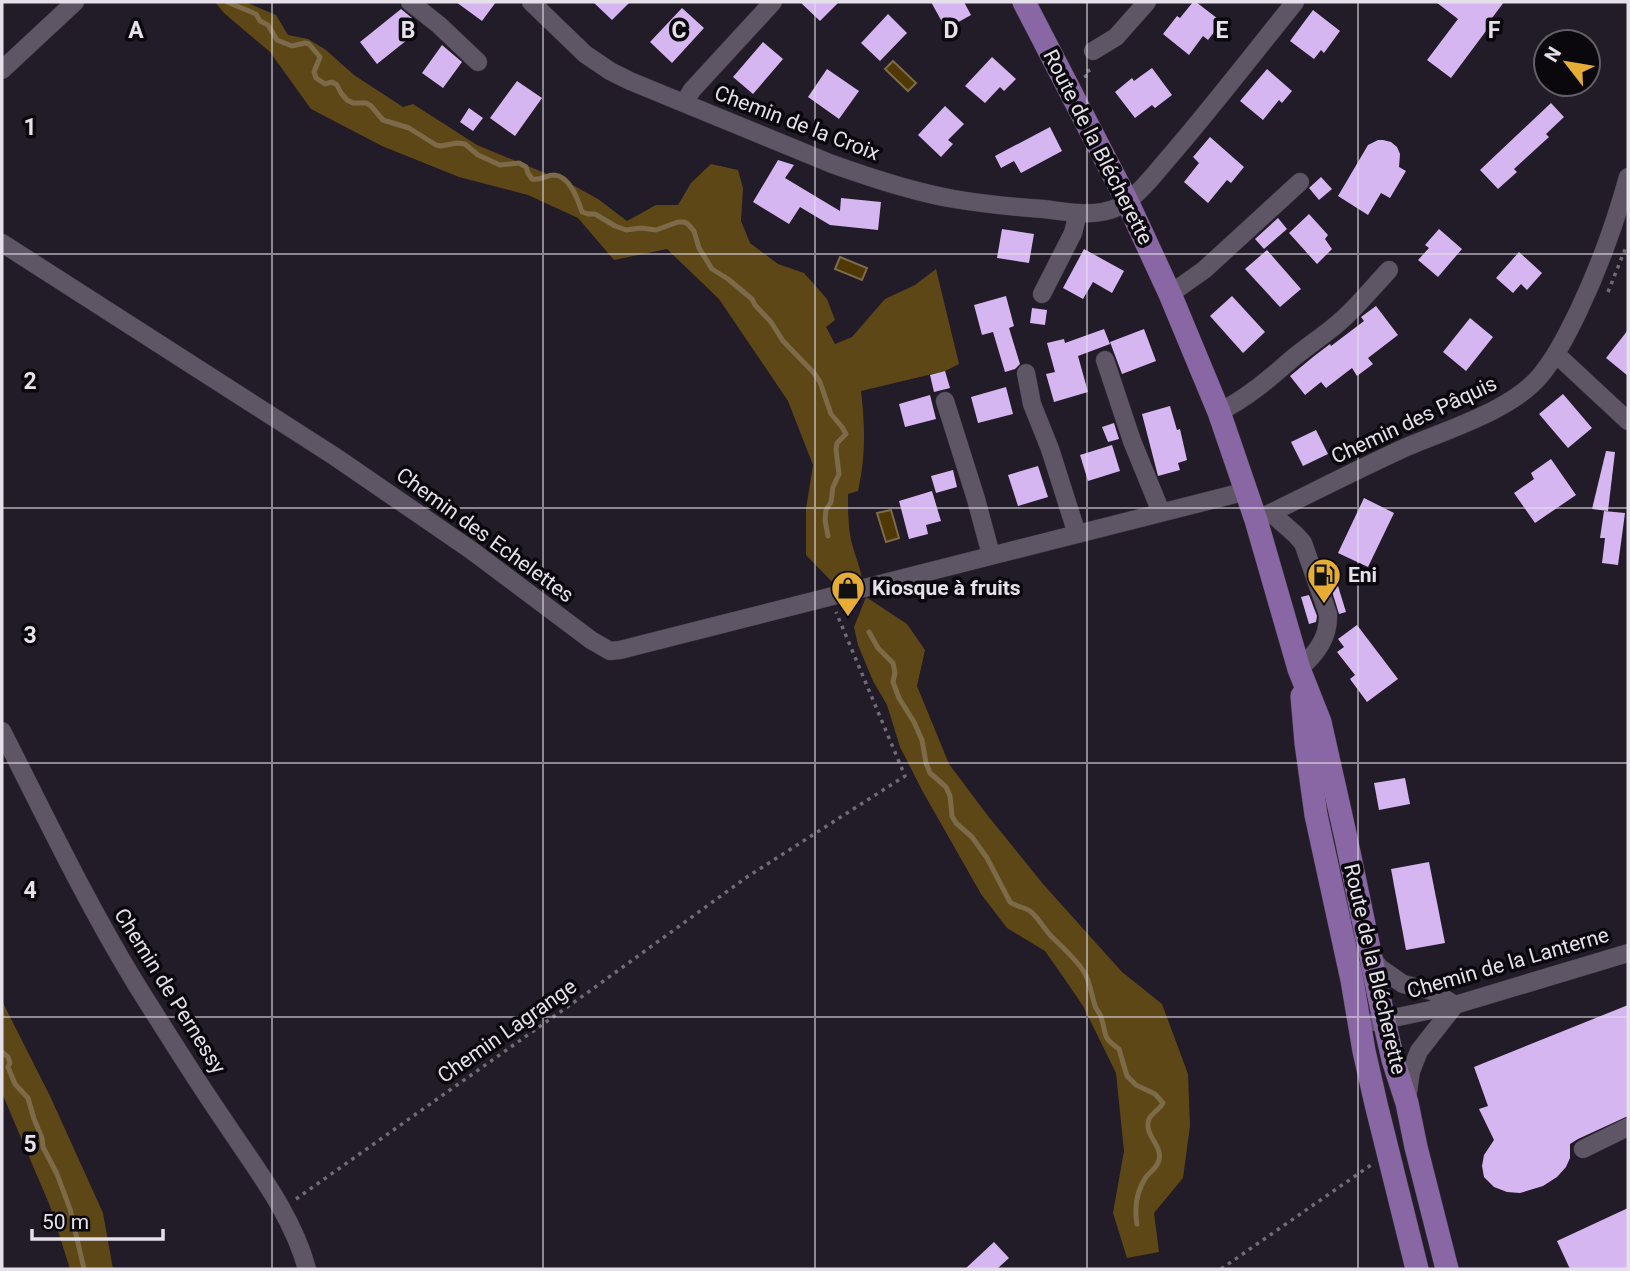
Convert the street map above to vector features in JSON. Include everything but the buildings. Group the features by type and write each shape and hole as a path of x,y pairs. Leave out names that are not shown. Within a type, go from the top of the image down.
{"main road":[{"name":"Route de la Blécherette","path":"1024,2 1127,201 1170,294 1219,412 1247,491 1263,516 1300,669 1320,722 1393,1060 1407,1103 1447,1269"},
{"name":"Route de la Blécherette","path":"1300,669 1306,744 1316,815 1388,1154 1417,1269"},
{"path":"1388,1154 1416,1147"}],"street":[{"path":"410,2 478,62"},
{"name":"Chemin de la Croix","path":"531,2 596,62 630,82 831,164 901,186 971,202 1101,213 1127,201"},
{"path":"684,103 692,90 773,2"},
{"path":"1093,51 1116,37 1147,2"},
{"path":"1127,201 1141,189 1212,106 1295,2"},
{"path":"2,70 67,4"},
{"name":"Chemin des Pâquis","path":"1263,516 1402,449 1492,411 1528,388 1556,354 1586,296 1623,215 1628,177"},
{"path":"1170,294 1204,270 1300,182"},
{"path":"1042,295 1073,233 1078,213"},
{"name":"Chemin des Echelettes","path":"2,243 334,456 471,550 591,640 610,651 1247,491"},
{"path":"1219,412 1239,402 1325,334 1344,318 1389,270"},
{"path":"1556,354 1628,421"},
{"path":"1105,360 1132,441 1161,512"},
{"path":"1026,373 1032,404 1050,449 1077,534"},
{"path":"945,401 991,555"},
{"path":"1263,516 1296,535 1303,543 1328,614 1323,640 1315,654 1300,669"},
{"name":"Chemin de Pernessy","path":"2,731 84,894 135,982 283,1209 307,1269"},
{"name":"Chemin de la Lanterne","path":"1360,1025 1455,1005 1628,953"},
{"path":"1371,957 1380,968 1403,984 1433,991 1455,1005 1419,1051 1411,1071 1407,1103"},
{"path":"1583,1149 1628,1128"}],"path":[{"name":"Chemin Lagrange","path":"283,1209 747,877 905,776 829,597"},
{"path":"1221,1269 1388,1154"}],"shaded area":[{"path":"215,2 245,2 276,15 288,35 308,39 326,50 354,75 403,107 413,104 477,145 569,183 598,199 627,221 656,205 678,205 691,183 711,164 738,170 743,188 741,221 750,243 778,264 804,273 827,299 835,320 826,327 835,344 852,337 885,299 915,285 936,269 959,364 945,371 861,391 864,453 858,491 848,494 848,506 851,540 863,585 841,591 806,555 806,509 813,465 788,401 719,299 667,249 614,260 578,218 528,195 459,177 382,146 311,109 270,52"},
{"path":"893,61 916,83 908,91 885,69"},
{"path":"840,257 867,268 862,280 835,269"},
{"path":"891,510 899,538 886,542 877,513"},
{"path":"866,597 907,624 925,650 917,686 949,764 1043,884 1122,972 1162,1004 1188,1074 1190,1126 1183,1178 1154,1213 1159,1252 1127,1258 1113,1213 1124,1151 1116,1073 1083,1006 1064,978 1045,951 1007,928 981,894 923,792 900,747 887,705 873,681 858,645 854,627"},
{"path":"2,1003 50,1096 103,1213 113,1269 70,1269 50,1206 2,1093"}],"waterway":[{"path":"227,2 256,14 260,21 268,25 277,40 292,46 309,44 320,57 314,72 316,78 325,84 332,82 337,85 347,100 371,106 383,120 409,128 436,145 465,144 478,155 500,165 519,163 526,167 532,179 560,176 569,184 582,212 595,214 626,230 656,230 678,222 688,224 712,269 752,299 783,341 814,373 831,414 846,434 837,443 839,474 826,510 828,536"},
{"path":"869,632 878,648 893,663 893,682 899,698 922,740 930,773 946,787 956,823 972,837 987,858 1010,902 1033,914 1081,967 1106,1035 1119,1049 1127,1076 1136,1085 1155,1094 1163,1103 1149,1119 1149,1130 1158,1150 1159,1160 1146,1177 1138,1194 1137,1224"},
{"path":"2,1052 8,1057 8,1067 15,1084 28,1098 43,1147 57,1174 70,1209 84,1269"}],"place":[{"name":"Eni","path":"1324,605"},
{"name":"Kiosque à fruits","path":"848,618"}]}
